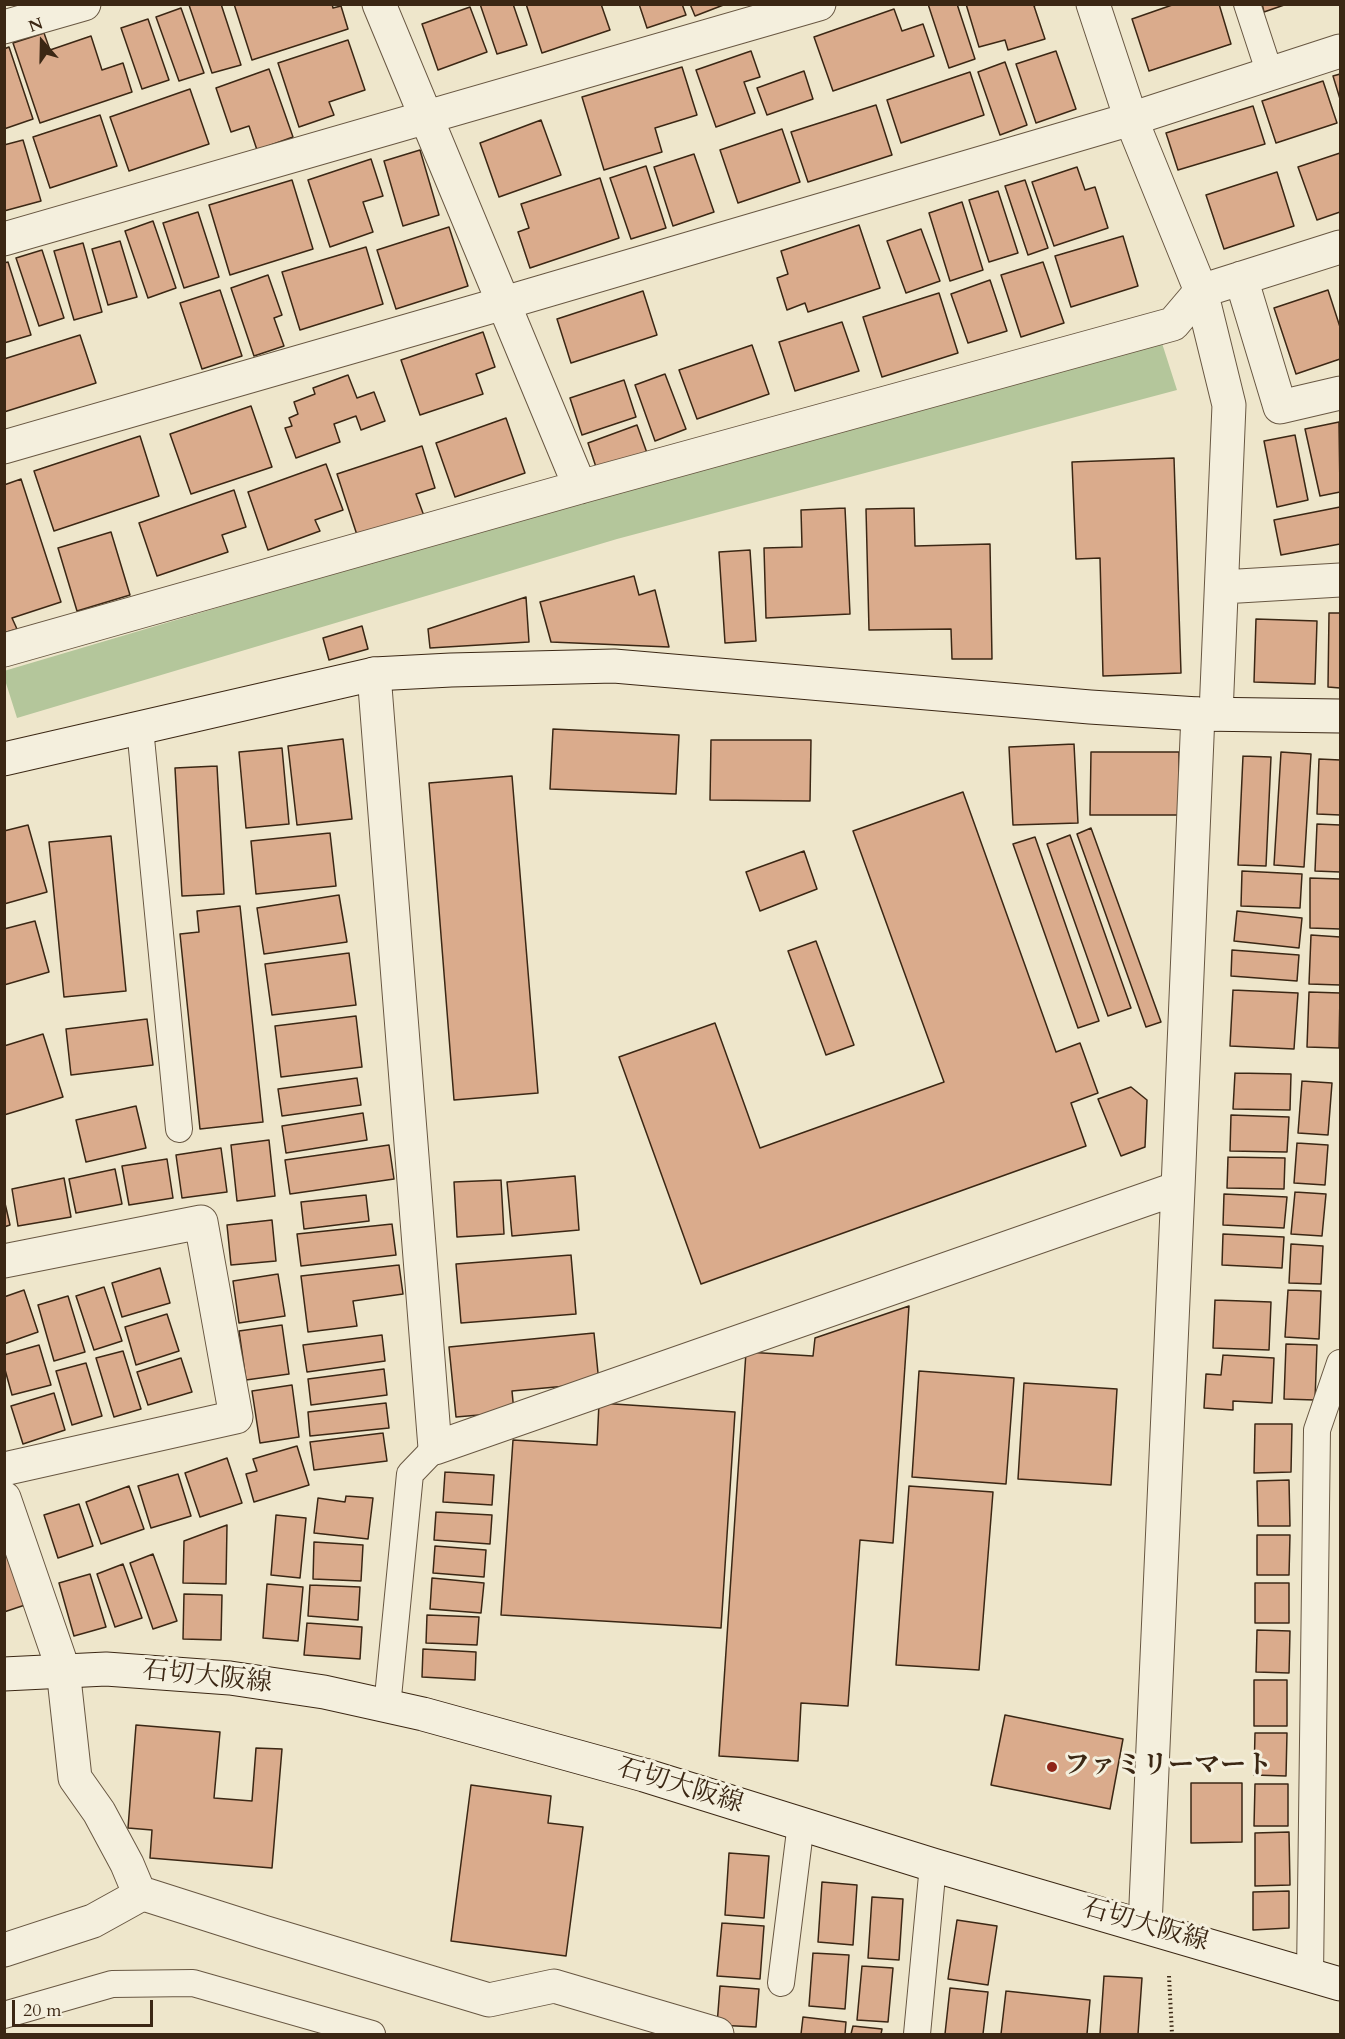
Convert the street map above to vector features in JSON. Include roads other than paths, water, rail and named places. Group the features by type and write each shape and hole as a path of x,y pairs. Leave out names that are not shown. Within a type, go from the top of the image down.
{"street":[{"path":"4,27 84,4"},
{"path":"379,4 580,487"},
{"path":"4,239 819,4"},
{"path":"1094,4 1131,119 1201,291 1229,405 1222,587 1207,714 1178,1188 1156,1929"},
{"path":"4,447 1131,119 1341,51"},
{"path":"4,650 580,487 1173,324 1201,291 1341,247"},
{"path":"1241,278 1280,407 1341,393"},
{"path":"1222,587 1341,580"},
{"path":"4,759 374,674 451,670 615,666 1090,707 1207,714 1341,716"},
{"path":"374,674 435,1448 1178,1188"},
{"path":"4,1261 201,1222 236,1417 4,1469"},
{"path":"4,1498 63,1669 75,1778 99,1812 128,1864 140,1895"},
{"name":"石切大阪線","path":"4,1674 63,1669 106,1669 230,1678 324,1692 535,1744 933,1865 1325,1979"},
{"path":"4,1950 93,1921 140,1895 155,1896 263,1932 489,2000 554,1986 717,2034"}],"lane":[{"path":"1247,4 1270,74"},
{"path":"140,728 179,1129"},
{"path":"1325,1979 1317,1430 1341,1363"},
{"path":"387,1707 410,1474 435,1448"},
{"path":"781,1983 801,1823"},
{"path":"917,2034 933,1865"},
{"path":"4,2016 112,1984 193,1983 372,2034"}],"place":[{"name":"ファミリーマート","path":"1052,1767"}]}
